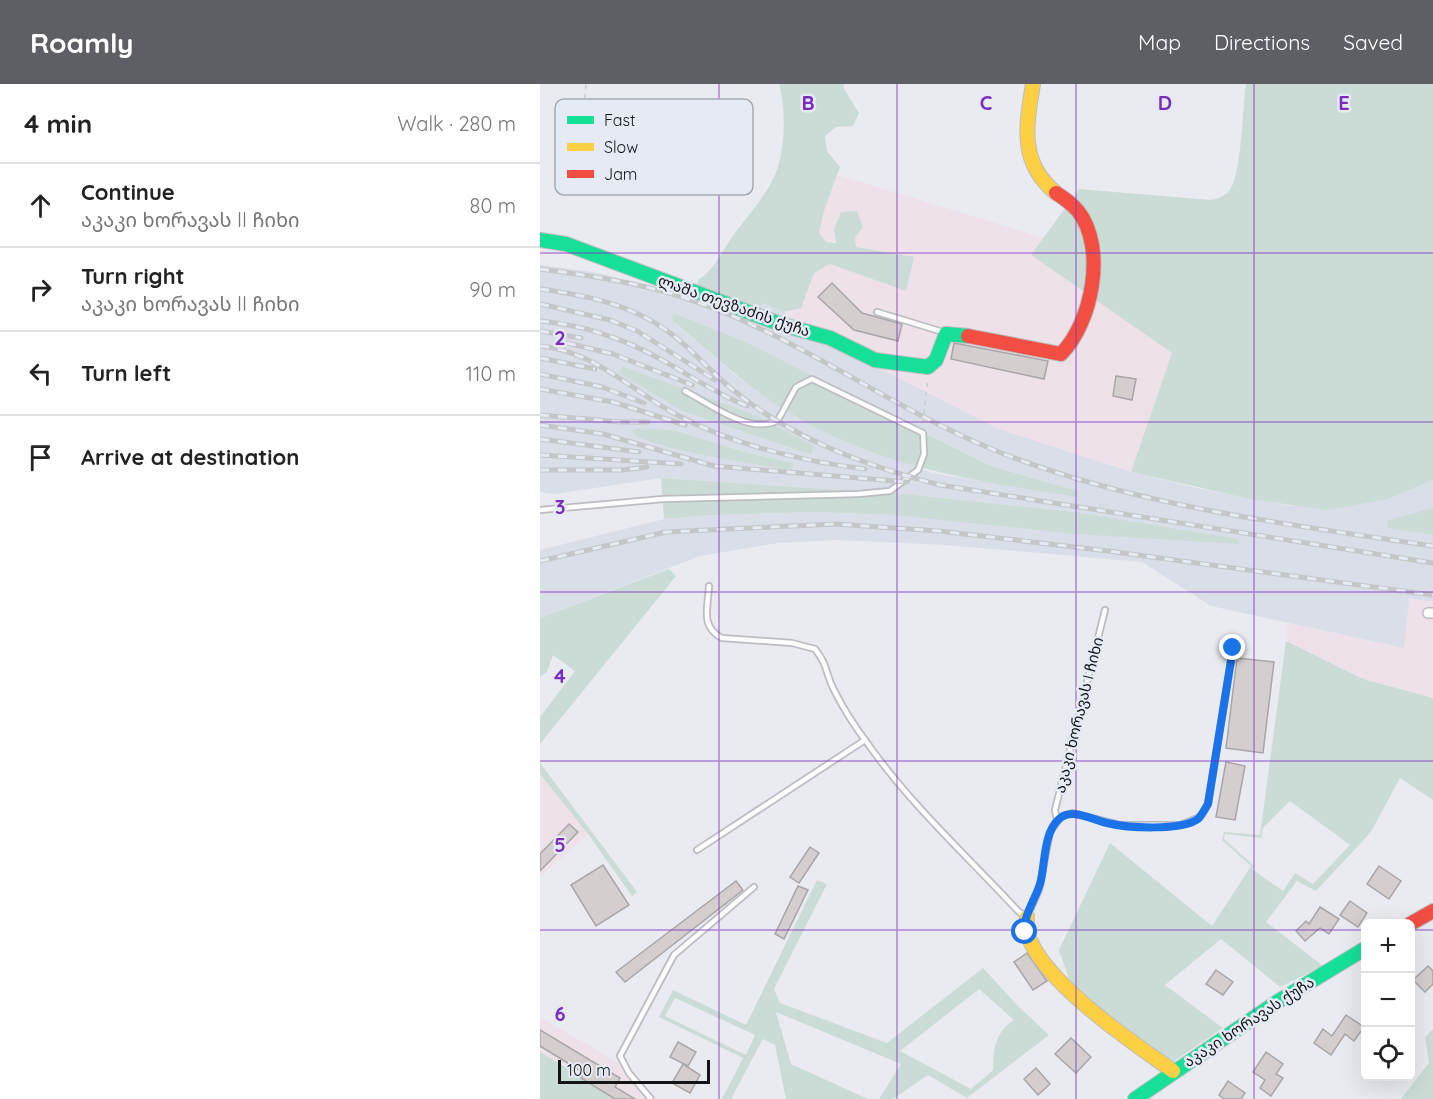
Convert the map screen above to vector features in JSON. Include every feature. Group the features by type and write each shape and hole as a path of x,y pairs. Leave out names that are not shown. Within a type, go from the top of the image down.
{"street":[{"path":"928,367 936,360 945,334 951,333 1060,354 1069,349 1089,303 1093,268 1089,228 1078,210 1046,184 1034,169 1028,153 1029,113 1034,84"},
{"name":"ლაშა თევზაძის ქუჩა","path":"540,240 566,244 783,325 830,338 874,360 928,367"},
{"path":"1415,921 1433,911"},
{"path":"1027,917 1024,928 1028,939 1069,990 1117,1031 1173,1071"},
{"name":"აკაკი ხორავას ქუჩა","path":"1134,1099 1173,1071 1361,951"}],"lane":[{"path":"877,312 939,329 945,334"},
{"path":"540,510 663,500 890,491 912,478 924,454 922,433 812,379 796,387 778,420 764,425 747,422 685,391"},
{"path":"709,586 706,622 712,633 722,638 792,643 815,649 827,664 832,687 865,740 891,774 1019,912 1027,917"},
{"name":"აკაკი ხორავას I ჩიხი","path":"1027,917 1039,890 1050,832 1057,820 1055,810 1105,610"},
{"path":"1057,820 1072,813 1108,824 1143,827 1180,825 1200,817 1208,804 1233,648"},
{"path":"697,850 865,740"},
{"path":"651,1099 625,1068 620,1056 674,955 754,887"}],"path":[{"path":"585,99 586,84"},
{"path":"922,433 928,367"}],"shaded area":[{"path":"779,84 844,84 843,87 859,113 853,126 836,127 825,136 827,151 840,167 824,211 819,233 826,242 836,243 834,229 841,212 857,211 863,227 855,238 856,247 914,257 906,291 830,264 814,273 801,308 784,312 762,303 760,307 697,287 698,280 713,266 764,195 778,167 784,114"},
{"path":"1246,84 1433,84 1433,480 1389,499 1327,510 1255,500 1131,472 1172,353 1031,255 1079,189 1211,200 1227,193 1231,188 1237,168"},
{"path":"838,175 1044,238 1031,255 1172,353 1131,472 999,429 829,343 784,312 801,308 814,273 830,264 857,274 855,238 826,242 819,233 824,211"},
{"path":"540,265 594,272 694,297 751,317 762,303 784,312 829,343 999,429 1131,472 1197,488 1292,506 1389,499 1433,480 1433,508 1388,528 1433,535 1433,602 1409,598 1404,648 1211,606 1142,562 946,545 837,540 778,543 700,556 540,618 540,550 664,519 816,512 895,515 1075,512 904,494 661,478 555,494 540,492","holes":["673,314 744,341 990,465 1077,491 1077,496 932,473 797,418 735,375 672,320","622,366 756,415 811,455 682,411 620,373","678,431 741,451 794,463 792,470 741,462 647,441"]},
{"path":"673,313 744,341 989,465 1078,491 1077,497 933,471 864,449 831,435 781,408 748,385 672,320"},
{"path":"622,366 756,415 814,446 811,455 682,411 619,373"},
{"path":"638,428 678,431 741,451 794,463 792,470 680,450 641,438 632,431"},
{"path":"661,478 904,494 1075,512 1238,539 1239,544 1074,534 895,515 816,512 664,519"},
{"path":"1433,508 1433,535 1387,528 1388,520"},
{"path":"669,569 676,576 540,744 540,717 575,671 553,655 547,672 540,677 540,618"},
{"path":"1409,598 1433,602 1433,698 1363,679 1286,641 1288,623 1403,648"},
{"path":"1286,641 1363,679 1433,698 1433,800 1400,778 1371,832 1316,891 1297,881 1266,922 1323,966 1280,987 1221,939 1165,985 1223,1028 1173,1062 1091,1003 1069,979 1059,950 1110,843 1212,926 1251,866 1222,840 1224,832 1260,835","holes":["1290,801 1350,845 1313,884 1295,873 1283,891 1252,869 1254,866 1224,839 1225,834 1261,838 1263,828"]},
{"path":"540,763 637,892 632,896 588,834 540,774"},
{"path":"540,774 588,834 540,877"},
{"path":"817,880 827,884 774,989 780,1003 887,1043 983,968 1049,1035 967,1098 928,1075 893,1099 879,1099 901,1064 776,1012 791,1064 868,1099 786,1099 775,1045 763,1039 731,1099 722,1099 743,1058 659,1017 673,990 746,1025","holes":["979,989 1014,1020 1003,1030 996,1042 993,1070 971,1089 900,1051","675,998 755,1035 746,1055 665,1016"]},
{"path":"540,1017 617,1062 645,1099 618,1099 540,1052"},
{"path":"1433,1029 1433,1099 1401,1099 1429,1063 1425,1037"},
{"path":"540,1052 618,1099 540,1099"}],"building":[{"path":"832,283 862,313 902,324 898,341 854,330 818,297"},
{"path":"954,343 1048,361 1044,379 951,359"},
{"path":"1116,376 1136,379 1132,400 1113,396"},
{"path":"1237,658 1274,662 1263,753 1226,748"},
{"path":"1226,762 1245,766 1235,820 1216,817"},
{"path":"569,824 578,832 540,871 540,854"},
{"path":"810,847 819,853 799,883 790,877"},
{"path":"603,865 629,905 596,926 571,885"},
{"path":"1379,866 1401,881 1389,899 1367,884"},
{"path":"736,881 743,890 625,982 616,972"},
{"path":"798,886 808,890 784,939 775,934"},
{"path":"1350,901 1367,913 1361,919 1358,927 1340,915"},
{"path":"1320,907 1339,919 1329,934 1320,928 1305,941 1296,931 1306,921 1309,924"},
{"path":"1027,953 1047,981 1033,990 1014,962"},
{"path":"1428,966 1433,971 1433,984 1425,992 1415,982 1415,978"},
{"path":"1216,970 1233,982 1223,995 1206,984"},
{"path":"1346,1015 1361,1025 1361,1031 1354,1041 1345,1034 1331,1055 1314,1043 1323,1029 1332,1036"},
{"path":"540,1030 620,1078 615,1087 635,1099 615,1099 581,1078 584,1073 540,1046"},
{"path":"1071,1038 1091,1057 1076,1073 1055,1054"},
{"path":"678,1042 696,1052 688,1066 670,1057"},
{"path":"1266,1052 1283,1064 1276,1074 1283,1078 1271,1096 1260,1088 1265,1080 1253,1072"},
{"path":"683,1064 700,1075 690,1093 672,1083"},
{"path":"1036,1068 1050,1084 1038,1095 1024,1079"},
{"path":"1228,1081 1245,1093 1241,1099 1224,1099 1219,1095"}],"railway":[{"path":"540,269 593,276 645,287 720,311 799,349 954,432 994,450 1101,486 1266,521 1433,546"},
{"path":"540,289 596,299 648,319 679,340 733,390 780,423 831,449 885,469 940,485 1433,563"},
{"path":"540,304 610,320 637,331 715,380"},
{"path":"540,321 572,326 618,339 648,352 747,406"},
{"path":"540,331 581,338"},
{"path":"567,343 613,354 692,385"},
{"path":"540,346 560,349 595,363 677,415 721,435 792,456 865,469"},
{"path":"540,358 595,369"},
{"path":"540,374 602,387 644,403"},
{"path":"540,389 613,402 685,425"},
{"path":"540,415 648,422"},
{"path":"540,425 603,434 714,466 907,482"},
{"path":"540,439 639,452"},
{"path":"540,455 681,464"},
{"path":"540,470 623,470 647,467"},
{"path":"540,561 666,532 835,524 939,531 1108,551 1433,595"}],"traffic: fast":[{"path":"540,240 566,244 783,325 830,338 875,360 928,367 936,360 946,334 968,336"},
{"path":"1135,1099 1277,1002 1361,951"}],"traffic: slow":[{"path":"1033,84 1028,115 1028,143 1036,169 1056,193"},
{"path":"1027,917 1028,935 1037,953 1051,972 1113,1028 1173,1071"}],"traffic: jam":[{"path":"968,336 1061,354 1072,340 1088,305 1094,264 1092,245 1087,226 1078,211 1056,193"},
{"path":"1415,921 1433,911"}],"route":[{"path":"1025,932 1024,924 1039,890 1050,832 1061,817 1072,813 1108,824 1143,827 1180,825 1190,823 1200,817 1208,804 1233,648"}]}
